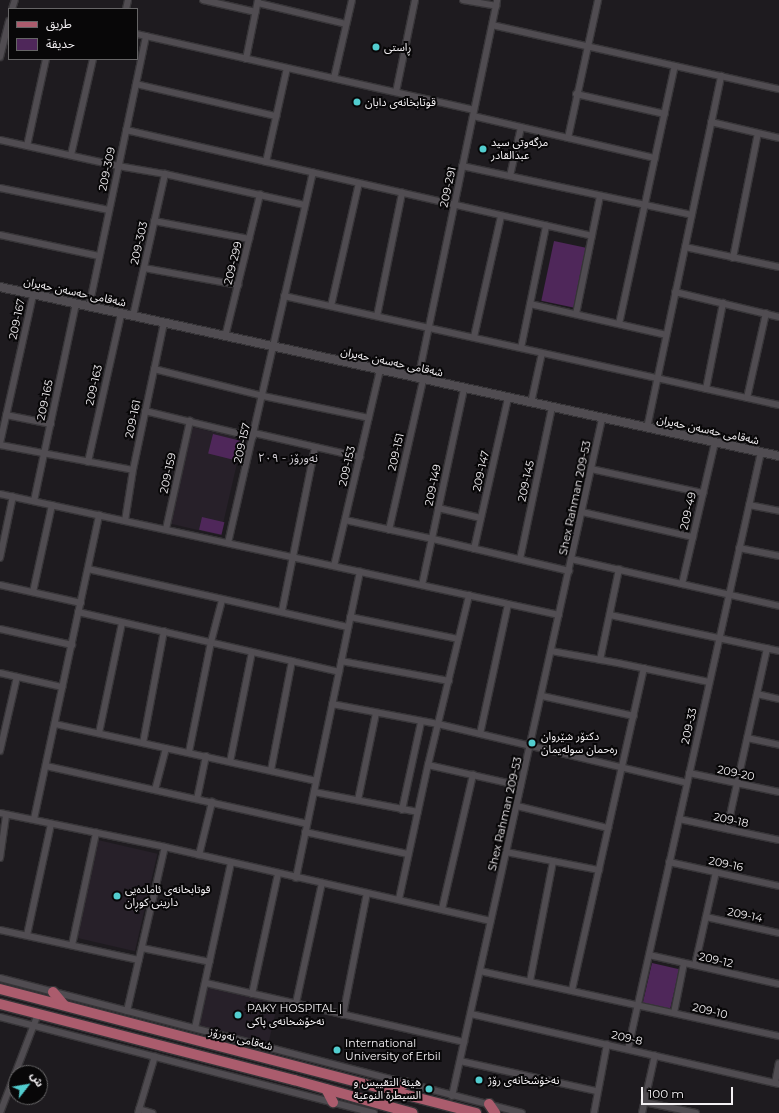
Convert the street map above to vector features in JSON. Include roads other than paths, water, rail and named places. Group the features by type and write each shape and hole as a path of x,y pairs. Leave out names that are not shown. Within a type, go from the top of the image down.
{"main road":[{"name":"شەقامی نەورۆز","path":"0,989 476,1113"},
{"path":"53,992 64,1005"},
{"path":"0,1004 283,1077 412,1113"},
{"path":"283,1077 287,1071 286,1063"},
{"path":"294,1080 296,1071 300,1067"},
{"path":"394,1091 406,1083"},
{"path":"326,1089 333,1102"},
{"path":"489,1104 495,1113"}],"street":[{"path":"12,8 15,0"},
{"path":"203,0 256,12"},
{"path":"334,78 352,0"},
{"path":"396,92 415,0"},
{"path":"462,0 496,3"},
{"path":"568,138 576,94 598,0"},
{"path":"246,59 258,2 346,24"},
{"name":"209-291","path":"421,379 429,328 496,3"},
{"path":"0,57 8,25"},
{"path":"492,25 779,89"},
{"path":"138,34 474,110"},
{"name":"209-309","path":"89,307 146,36"},
{"path":"27,146 46,60"},
{"path":"71,155 93,60"},
{"path":"619,324 675,66"},
{"path":"266,162 287,68"},
{"path":"647,428 721,76"},
{"path":"136,84 276,116"},
{"path":"576,94 665,114"},
{"path":"473,116 655,158"},
{"path":"711,122 779,138"},
{"path":"510,176 521,128"},
{"path":"126,130 592,236"},
{"path":"733,258 758,134"},
{"path":"0,140 118,166 165,174 260,194 305,205"},
{"path":"462,166 692,215"},
{"name":"209-157","path":"228,543 313,173"},
{"name":"209-303","path":"133,316 165,174"},
{"path":"331,306 359,183"},
{"path":"0,188 109,210"},
{"path":"377,316 402,193"},
{"name":"209-299","path":"225,336 260,194"},
{"path":"576,314 600,196"},
{"path":"474,338 501,216"},
{"path":"154,221 249,239"},
{"path":"521,348 546,226"},
{"path":"0,235 99,256"},
{"path":"685,247 779,267"},
{"path":"144,268 238,286"},
{"name":"شەقامی حەسەن حەیران","path":"0,287 274,348 779,456"},
{"path":"675,292 779,317"},
{"name":"209-167","path":"0,444 33,294"},
{"path":"284,296 779,405"},
{"path":"706,389 723,303"},
{"name":"209-165","path":"34,501 76,304"},
{"path":"530,304 666,335"},
{"name":"209-163","path":"88,462 121,314"},
{"path":"748,398 766,314"},
{"name":"209-161","path":"125,521 132,470 164,323"},
{"path":"531,403 542,353"},
{"path":"154,369 263,396 369,418"},
{"name":"209-153","path":"334,566 380,370"},
{"name":"209-151","path":"389,530 421,379"},
{"name":"209-149","path":"422,585 464,389"},
{"name":"209-147","path":"474,549 508,398"},
{"name":"209-145","path":"520,560 552,407"},
{"path":"145,411 360,457"},
{"path":"6,415 51,424"},
{"name":"Shex Rahman 209-53","path":"452,1096 516,806 542,696 602,419"},
{"name":"209-159","path":"166,529 190,421"},
{"name":"209-49","path":"682,584 714,442"},
{"path":"0,444 132,470"},
{"path":"282,611 315,447"},
{"name":"209-33","path":"628,1049 760,452"},
{"path":"591,469 703,493"},
{"path":"0,494 294,556 360,572 559,615"},
{"path":"0,558 2,541 13,496"},
{"path":"33,592 52,505"},
{"path":"749,505 779,511"},
{"path":"438,508 481,518"},
{"path":"582,512 693,537"},
{"path":"34,819 99,515"},
{"path":"345,520 433,538 569,572"},
{"path":"739,548 779,556"},
{"path":"571,559 779,606"},
{"path":"600,660 619,569"},
{"path":"88,570 222,600 282,611 348,627"},
{"path":"296,878 360,572"},
{"path":"0,585 80,603"},
{"path":"399,899 428,766 469,595"},
{"path":"189,752 211,642 222,600"},
{"path":"480,734 508,604"},
{"path":"78,612 339,672"},
{"path":"610,615 779,651"},
{"path":"350,617 458,639"},
{"path":"99,734 122,623"},
{"path":"0,629 72,645"},
{"path":"142,743 164,631"},
{"path":"727,829 767,648"},
{"path":"551,651 644,668 709,682"},
{"path":"230,762 252,652"},
{"path":"270,770 292,661"},
{"path":"341,661 449,681"},
{"path":"572,990 644,668"},
{"path":"0,673 62,687"},
{"path":"0,751 3,720 17,677"},
{"path":"757,694 779,699"},
{"path":"542,696 634,716"},
{"path":"332,704 438,724 687,783"},
{"path":"358,800 376,713"},
{"path":"402,810 421,722"},
{"path":"55,724 189,752 316,781"},
{"path":"747,738 779,745"},
{"path":"155,790 166,748"},
{"path":"197,799 206,756"},
{"path":"46,766 307,824"},
{"path":"428,766 521,786"},
{"name":"209-20","path":"689,773 779,792"},
{"path":"442,909 473,775"},
{"path":"314,792 418,812"},
{"path":"199,855 212,802"},
{"path":"516,806 608,828"},
{"path":"0,858 3,814 34,819 51,824 165,847 278,874 322,882 491,921"},
{"name":"209-18","path":"679,819 779,840"},
{"path":"27,935 51,824"},
{"path":"305,832 408,854"},
{"path":"72,945 96,833"},
{"path":"128,1011 165,847"},
{"path":"506,852 599,870"},
{"path":"530,981 553,861"},
{"path":"196,1028 231,862"},
{"name":"209-16","path":"669,862 779,886"},
{"path":"695,965 716,872"},
{"path":"252,994 278,874"},
{"path":"296,1003 322,882"},
{"path":"344,1015 367,893"},
{"name":"209-14","path":"706,917 779,933"},
{"path":"0,930 139,960"},
{"path":"142,948 210,962"},
{"name":"209-12","path":"649,955 779,984"},
{"path":"674,1013 684,963"},
{"name":"209-10","path":"480,971 779,1036"},
{"path":"0,978 522,1113"},
{"path":"206,983 464,1042"},
{"path":"0,1113 38,1014"},
{"name":"209-8","path":"471,1014 777,1083"},
{"path":"0,1017 374,1113"},
{"path":"201,1042 204,1030"},
{"path":"594,1113 606,1044"},
{"path":"642,1113 655,1055"},
{"path":"152,1113 138,1111 155,1056"},
{"path":"460,1061 597,1091"},
{"path":"777,1083 779,1063"},
{"path":"644,1102 696,1113"}],"place":[{"name":"ڕاستی","path":"376,47"},
{"name":"قوتابخانەی دابان","path":"357,102"},
{"name":"مزگەوتی سید عبدالقادر","path":"483,149"},
{"name":"دکتۆر شێروان رەحمان سولەیمان","path":"532,743"},
{"name":"قوتابخانەی ئامادەیی دارینی کوڕان","path":"117,896"},
{"name":"PAKY HOSPITAL | نەخۆشخانەی پاکی","path":"238,1015"},
{"name":"International University of Erbil","path":"337,1050"},
{"name":"نەخۆشخانەی رۆژ","path":"479,1080"},
{"name":"هيئة التقييس و السيطرة النوعية","path":"429,1089"}],"district":[{"name":"نەورۆز - ٢٠٩","path":"288,458"}]}
